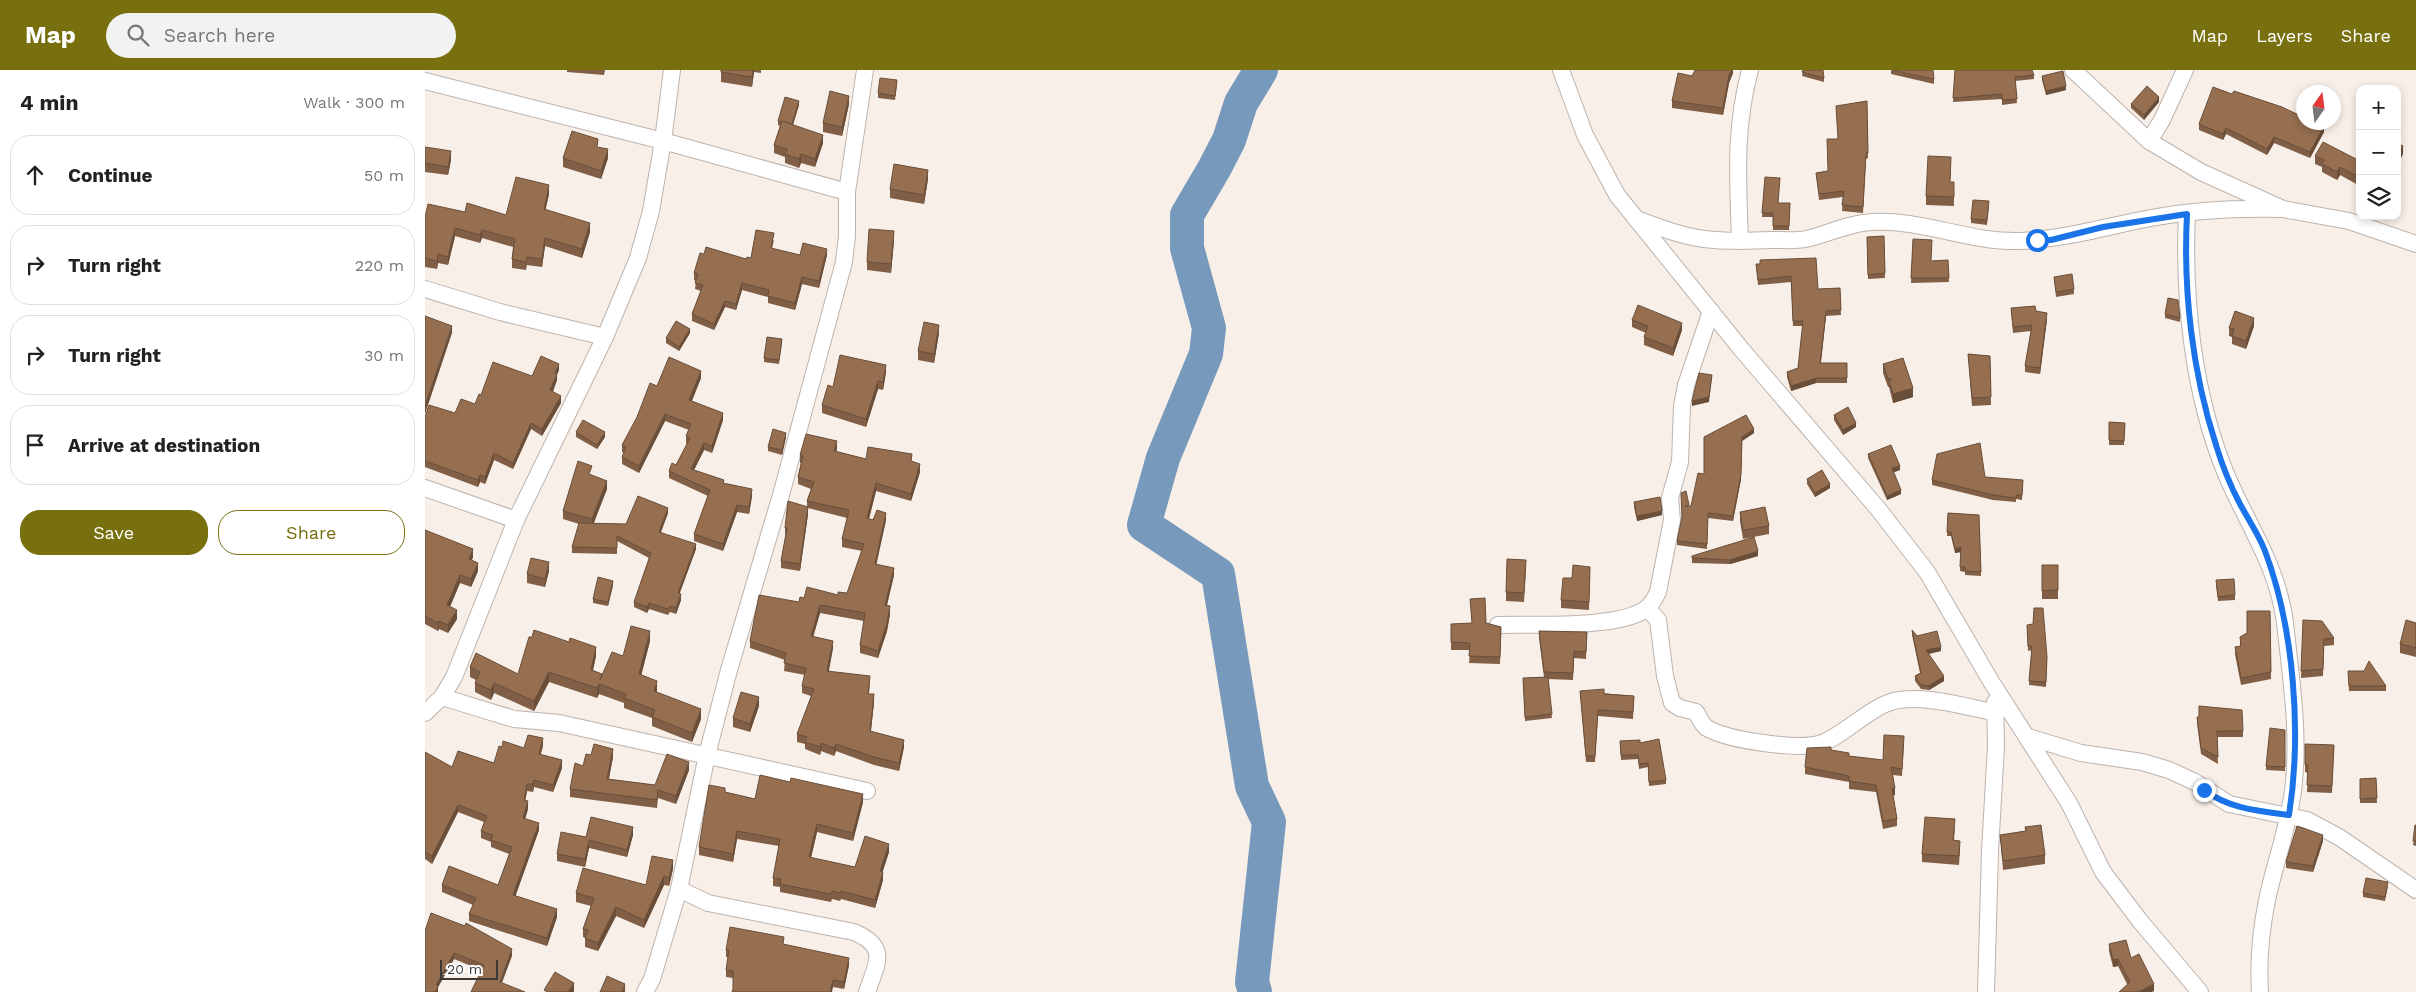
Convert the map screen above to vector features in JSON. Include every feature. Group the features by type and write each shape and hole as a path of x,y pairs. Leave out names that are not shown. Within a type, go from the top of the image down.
{"street":[{"path":"672,70 663,141 651,211 638,258 605,337 516,520 463,656 431,704 514,719 559,723 867,791"},
{"path":"645,992 652,979 679,889 707,755 729,670 781,495 844,262 847,236 847,192 865,70"},
{"path":"1561,70 1585,135 1599,166 1617,195 1779,394 1879,510 1927,572 1992,683 2069,803 2103,872 2140,921 2200,992"},
{"path":"1740,242 1737,148 1739,122 1750,70"},
{"path":"2073,70 2149,141 2201,172 2283,209"},
{"path":"2149,141 2162,120 2185,70"},
{"path":"425,81 663,141 847,192"},
{"path":"1636,219 1703,239 1740,242 1805,239 1840,228 1869,222 1891,221 1911,223 1983,240 2051,240 2103,227 2187,214 2247,208 2283,209 2349,220 2416,244"},
{"path":"2187,214 2186,282 2193,337 2207,415 2229,479 2264,548 2275,581 2284,619 2295,737 2293,791 2263,924 2260,992"},
{"path":"425,289 500,312 605,337"},
{"path":"1498,626 1603,622 1622,619 1647,608 1657,592 1671,520 1670,498 1680,462 1682,406 1686,385 1711,311"},
{"path":"425,488 516,520"},
{"path":"1647,608 1658,620 1672,704 1696,712 1706,727 1737,737 1786,747 1820,744 1887,703 1903,700 1939,701 1997,713"},
{"path":"1986,992 1997,713 1992,683"},
{"path":"2028,737 2081,753 2142,762 2169,770 2195,782 2229,804 2307,820 2333,833 2389,869 2416,890"},
{"path":"679,889 707,903 854,932 867,937 876,946 879,958 867,992"}],"building":[{"path":"721,70 753,70 752,77 721,72"},
{"path":"1695,70 1732,70 1729,75 1723,108 1672,101 1678,73 1692,76"},
{"path":"1803,70 1823,70 1824,78 1802,72"},
{"path":"1892,70 1933,70 1934,79"},
{"path":"1955,70 2032,70 2034,75 2015,77 2017,99 2002,100 2002,94 1953,98"},
{"path":"2063,71 2066,86 2046,91 2042,76"},
{"path":"880,78 897,80 895,96 878,93"},
{"path":"2147,86 2159,97 2144,115 2131,104"},
{"path":"2213,87 2232,94 2234,91 2296,114 2296,130 2322,130 2310,152 2274,137 2267,149 2226,128 2223,134 2199,124"},
{"path":"830,91 849,96 842,127 823,123"},
{"path":"785,97 799,101 792,124 778,121"},
{"path":"1867,101 1868,153 1866,153 1863,207 1842,205 1844,191 1819,194 1816,173 1828,171 1827,139 1838,139 1836,106"},
{"path":"782,121 823,135 815,159 801,154 799,159 785,154 787,149 774,145"},
{"path":"572,131 598,139 597,147 608,149 601,171 563,158"},
{"path":"2323,142 2356,159 2356,176 2340,167 2337,172 2322,164 2324,160 2315,156"},
{"path":"425,147 451,151 448,167 425,163"},
{"path":"1928,156 1951,157 1950,182 1954,182 1954,197 1926,196"},
{"path":"894,164 928,170 924,195 890,189"},
{"path":"516,177 549,185 544,209 590,223 582,249 545,238 542,259 527,257 526,262 512,259 515,239 482,230 480,235 455,228 448,257 438,254 437,261 425,258 425,217 428,204 465,212 467,203 506,215"},
{"path":"1765,177 1780,178 1778,203 1790,203 1789,226 1773,226 1773,213 1762,213"},
{"path":"1973,200 1989,201 1987,220 1971,219"},
{"path":"869,229 894,231 891,264 867,262"},
{"path":"756,230 774,233 771,248 800,255 803,243 827,249 819,281 802,277 795,303 768,296 769,290 742,283 736,304 725,301 714,324 692,314 703,285 695,283 698,274 694,273 700,253 704,254 706,247 746,259 747,257 751,258"},
{"path":"1884,236 1885,273 1868,275 1867,237"},
{"path":"1913,239 1932,240 1931,261 1948,260 1949,278 1911,278"},
{"path":"1816,258 1818,289 1840,288 1841,310 1826,311 1820,363 1847,363 1847,378 1816,378 1791,386 1787,372 1798,368 1803,321 1793,321 1791,276 1758,280 1756,264 1760,264 1760,260"},
{"path":"2072,274 2074,289 2056,292 2054,277"},
{"path":"2168,298 2178,300 2180,318 2165,314"},
{"path":"1638,305 1682,323 1673,348 1644,337 1648,326 1632,320"},
{"path":"2035,306 2036,311 2047,313 2040,368 2025,366 2032,325 2013,327 2011,308"},
{"path":"2235,311 2254,318 2246,341 2232,336 2234,329 2229,328"},
{"path":"425,316 452,326 425,406"},
{"path":"676,321 690,329 679,347 666,338"},
{"path":"924,322 939,325 934,354 918,351"},
{"path":"767,337 782,339 779,360 764,358"},
{"path":"1968,354 1990,356 1991,397 1972,398"},
{"path":"840,355 886,365 883,382 878,381 866,419 822,405 828,385 833,387"},
{"path":"541,356 559,364 550,390 561,396 542,429 531,423 513,463 494,453 485,477 480,475 478,480 425,461 425,417 429,405 455,413 461,399 475,404 479,394 481,395 493,362 532,376"},
{"path":"669,357 701,371 689,400 723,413 712,446 704,443 691,469 724,480 723,483 752,489 749,507 737,505 723,544 694,534 710,490 669,471 672,463 676,465 690,438 686,436 691,424 665,414 639,466 622,457 626,447 622,445 637,417 650,383 657,386"},
{"path":"1903,358 1913,388 1893,394 1889,381 1892,379 1888,379 1883,364"},
{"path":"1699,373 1712,375 1709,397 1692,401"},
{"path":"1848,407 1856,423 1843,430 1834,415"},
{"path":"1746,415 1754,429 1742,437 1741,474 1733,516 1708,513 1707,544 1677,541 1682,517 1681,493 1686,491 1689,505 1685,506 1691,506 1698,473 1704,474 1704,437"},
{"path":"583,420 605,432 597,445 576,432"},
{"path":"2109,422 2125,423 2124,441 2109,440"},
{"path":"773,429 786,433 782,450 768,447"},
{"path":"806,434 837,441 834,451 866,459 868,447 912,454 911,461 920,464 911,494 876,483 867,518 873,520 877,510 886,513 875,564 894,568 885,605 890,606 887,623 878,651 860,645 865,613 820,605 811,636 833,641 827,671 870,676 868,694 874,694 870,731 904,740 899,763 836,744 834,748 821,743 820,747 805,742 807,737 797,734 814,689 802,686 806,668 784,663 786,653 750,641 759,595 799,602 800,597 804,598 807,587 838,595 838,592 847,593 864,544 842,539 849,510 807,501 814,482 798,477 803,456 800,455"},
{"path":"1980,443 1985,477 2023,480 2022,495 2016,495 2016,498 1993,495 1932,480 1937,454"},
{"path":"1891,445 1900,466 1892,468 1901,490 1887,496 1868,454"},
{"path":"578,461 592,466 589,474 607,481 592,519 563,511"},
{"path":"1822,470 1830,484 1815,493 1807,479"},
{"path":"638,496 668,508 659,532 696,544 678,593 681,594 676,608 670,606 668,609 649,603 647,607 634,602 651,553 617,536 617,548 572,547 579,523 626,524"},
{"path":"1660,497 1662,511 1637,516 1634,502"},
{"path":"788,501 808,507 800,564 781,561 787,528 785,528"},
{"path":"1765,507 1769,526 1743,530 1740,512"},
{"path":"1948,513 1979,515 1981,572 1965,571 1965,567 1960,567 1961,547 1955,549 1951,532 1947,532"},
{"path":"425,530 473,549 469,559 478,563 471,579 460,575 447,605 457,610 448,625 439,621 438,623 425,616"},
{"path":"1754,537 1758,551 1730,560 1692,558 1692,556"},
{"path":"531,558 549,562 545,579 527,574"},
{"path":"1507,559 1526,560 1524,593 1506,592"},
{"path":"1573,565 1590,567 1589,602 1561,600 1563,578 1572,578"},
{"path":"2042,565 2058,565 2058,590 2042,591"},
{"path":"598,577 613,581 608,602 593,599"},
{"path":"2234,579 2235,595 2218,597 2216,580"},
{"path":"1485,598 1486,623 1501,627 1500,657 1469,656 1470,643 1451,642 1451,624 1472,623 1470,599"},
{"path":"2034,608 2043,608 2047,657 2046,682 2029,681 2032,646 2028,646 2027,625 2033,624"},
{"path":"2247,611 2270,611 2271,672 2241,678 2235,647 2241,646 2240,637 2247,633"},
{"path":"2303,620 2322,621 2334,638 2324,639 2323,669 2301,671"},
{"path":"2406,620 2416,623 2416,648 2400,644"},
{"path":"631,626 650,631 639,674 657,681 654,691 701,709 692,733 652,717 655,710 624,698 626,694 599,684 597,688 549,672 534,701 494,683 491,690 475,683 480,672 470,667 476,653 518,674 529,637 532,637 534,630 569,642 570,638 596,647 591,670 602,674 600,680 612,652 623,656"},
{"path":"1912,630 1917,636 1937,631 1941,647 1926,650 1944,676 1929,686 1921,685 1915,676 1921,673"},
{"path":"1539,631 1587,632 1586,652 1574,651 1573,673 1544,672"},
{"path":"2369,661 2386,686 2349,686 2348,671 2364,671"},
{"path":"1548,677 1552,714 1525,717 1523,678"},
{"path":"1604,689 1604,694 1634,696 1633,712 1598,710 1595,756 1586,756 1580,691"},
{"path":"741,692 759,697 750,724 733,718"},
{"path":"2199,706 2242,710 2243,731 2217,731 2218,757 2201,748 2197,717 2199,717"},
{"path":"2270,728 2285,730 2285,767 2266,766"},
{"path":"528,735 543,738 539,754 562,760 553,785 534,780 533,784 527,784 524,800 528,801 523,818 539,823 513,895 557,909 547,938 469,914 476,898 442,885 449,866 498,885 512,847 491,840 493,835 481,831 487,816 458,805 432,856 425,852 425,752 452,767 458,751 494,763 499,746 502,747 503,741 524,748"},
{"path":"1884,735 1904,736 1902,769 1891,767 1895,788 1892,789 1897,819 1883,821 1876,785 1849,781 1849,776 1805,767 1807,748 1831,747 1831,750 1849,753 1849,756 1883,760"},
{"path":"1659,739 1666,780 1649,782 1648,763 1639,764 1638,755 1621,755 1620,741 1640,740 1640,743"},
{"path":"594,744 613,749 607,779 655,785 667,754 689,762 676,796 658,790 657,800 570,789 575,763 583,766 586,754 591,755"},
{"path":"2305,744 2334,745 2332,786 2307,785 2308,765 2305,765"},
{"path":"760,775 790,782 791,778 863,794 853,833 817,824 809,857 855,867 865,836 889,844 880,871 883,872 875,900 841,891 840,893 832,891 831,894 780,884 781,879 773,878 780,839 737,831 733,854 699,847 709,785 725,788 725,792 755,799"},
{"path":"2376,778 2377,798 2360,799 2360,779"},
{"path":"591,817 633,827 627,850 589,840 585,859 557,854 561,832 586,837"},
{"path":"1925,817 1955,819 1953,840 1960,841 1959,856 1922,854"},
{"path":"2041,825 2045,855 2003,861 2000,835 2026,831 2025,827"},
{"path":"2415,825 2416,841 2413,841"},
{"path":"2297,826 2323,835 2313,866 2286,862"},
{"path":"652,856 673,860 669,878 664,876 644,920 616,907 598,943 585,938 588,930 583,929 594,898 576,893 583,868 646,885"},
{"path":"2366,878 2388,882 2385,897 2363,893"},
{"path":"431,913 465,926 466,923 512,949 500,982 525,992 471,992 484,965 454,953 436,985 438,987 435,992 425,992 425,931"},
{"path":"730,927 784,937 783,944 849,958 844,982 833,980 830,992 732,992 733,971 726,970 729,950 726,950"},
{"path":"2126,940 2131,958 2139,954 2154,984 2138,992 2119,992 2130,982 2118,959 2113,960 2109,944"},
{"path":"555,972 574,983 568,992 547,992 544,990"},
{"path":"607,976 625,984 622,992 600,992"}],"waterway":[{"path":"1255,992 1252,982 1269,822 1252,786 1218,574 1144,525 1163,458 1206,354 1209,328 1187,248 1187,215 1229,140 1241,103 1261,70"}],"route":[{"path":"2037,240 2051,240 2103,227 2187,214 2186,282 2193,337 2207,415 2226,472 2264,548 2275,581 2284,619 2293,696 2295,737 2295,768 2289,815 2246,809 2213,797 2204,790"}]}
